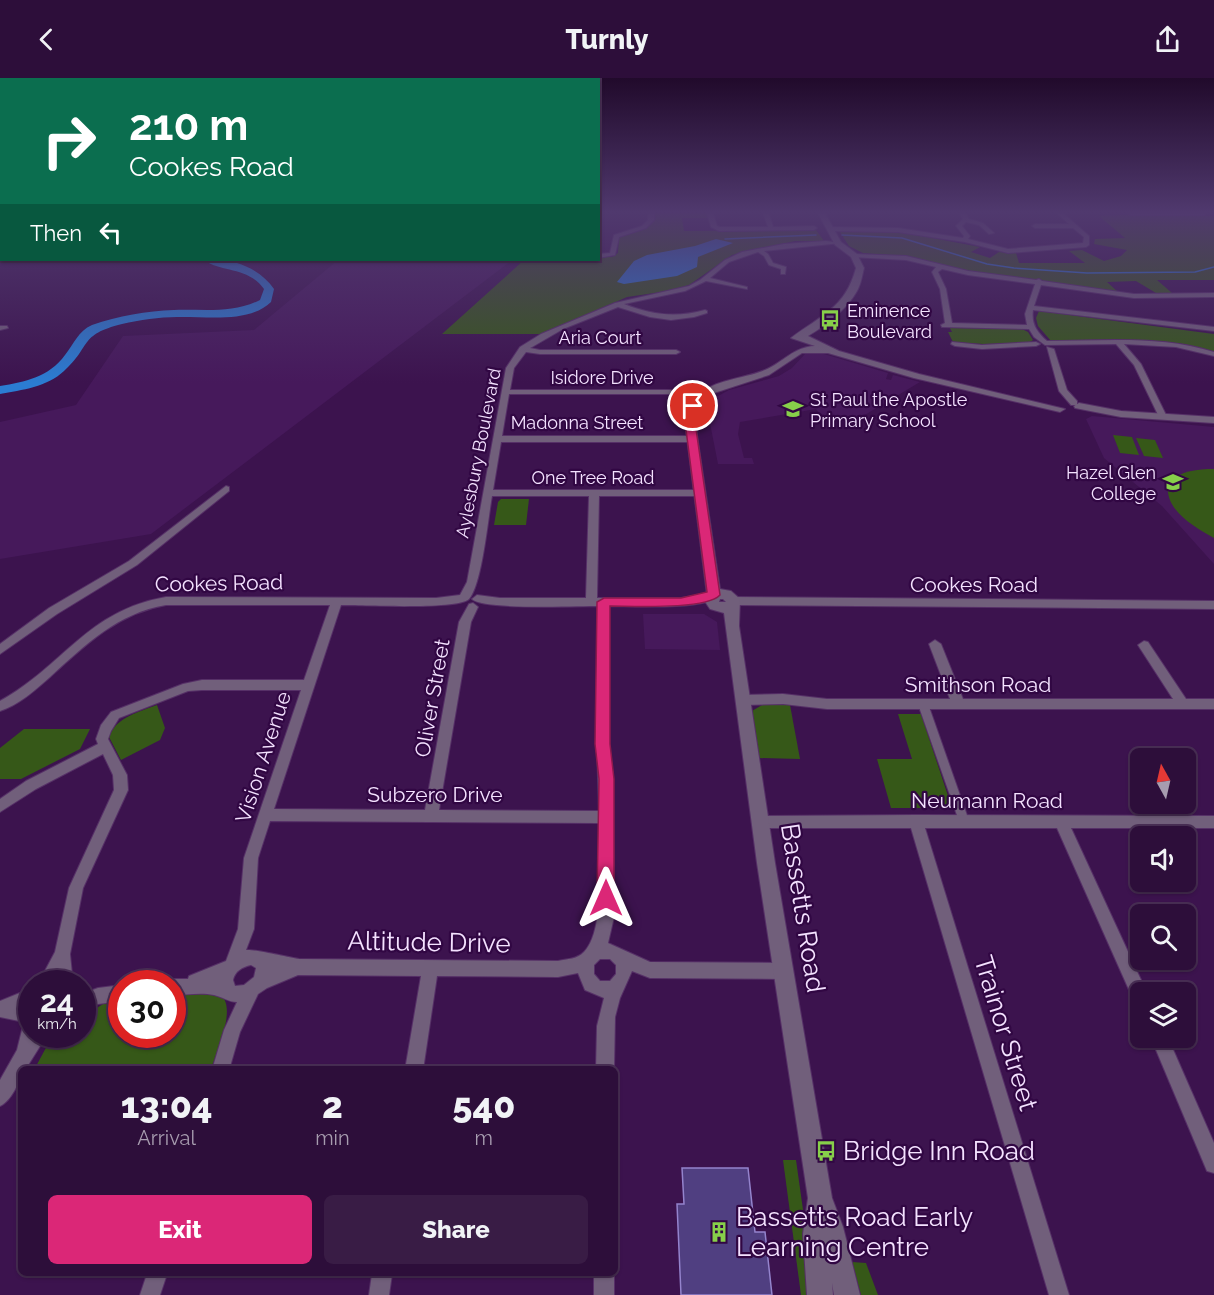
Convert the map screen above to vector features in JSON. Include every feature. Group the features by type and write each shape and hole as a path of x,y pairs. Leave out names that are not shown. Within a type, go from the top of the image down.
{"street":[{"name":"Aylesbury Boulevard","path":"468,602 510,368 523,349 544,336 617,304 635,297 682,290 706,279 717,270"},
{"path":"721,601 712,574 690,417 698,400 722,386 775,369 805,343 852,293 859,270"},
{"path":"937,270 935,272 943,289 947,325 1030,327"},
{"path":"956,270 1141,296 1214,295"},
{"path":"706,279 745,288"},
{"path":"1040,281 1027,316 1030,327 1043,345 1061,401 1068,413 1078,407"},
{"path":"617,304 640,314 660,317 687,317 705,312"},
{"path":"1030,308 1214,329"},
{"path":"805,343 947,384 1038,402 1061,401 1105,412 1214,420"},
{"path":"1119,343 1137,364 1163,417"},
{"path":"955,344 975,347 1119,343 1196,349 1214,354"},
{"name":"Aria Court","path":"523,349 540,352 676,352"},
{"name":"Isidore Drive","path":"505,392 670,392 698,400"},
{"name":"Madonna Street","path":"498,439 693,439"},
{"name":"Cookes Road","path":"0,650 53,611 133,563 226,489"},
{"name":"One Tree Road","path":"487,493 699,493"},
{"path":"594,493 606,779 606,916 601,941 586,969 606,1016"},
{"name":"Cookes Road","path":"0,706 28,687 115,617 145,604 166,601 721,601 1214,605"},
{"name":"Bassetts Road","path":"721,601 732,626 820,1198 831,1227 847,1289"},
{"name":"Vision Avenue","path":"230,968 246,929 249,872 265,815 337,602"},
{"name":"Oliver Street","path":"431,815 468,602"},
{"path":"935,644 958,703"},
{"path":"1144,645 1182,703"},
{"path":"53,970 62,954 79,878 121,790 120,775 102,739 111,720 122,711 187,687 309,685"},
{"name":"Smithson Road","path":"743,700 783,699 827,704 1214,704"},
{"path":"923,704 964,821"},
{"path":"0,806 32,785 106,746"},
{"name":"Subzero Drive","path":"265,815 606,817"},
{"name":"Trainor Street","path":"916,821 1059,1295"},
{"name":"Neumann Road","path":"761,822 1214,822"},
{"path":"1061,822 1134,982"},
{"path":"605,1066 606,1016 609,1003 625,966 617,954 606,916"},
{"name":"Vision Avenue","path":"246,929 259,960"},
{"path":"590,958 605,950 650,970 784,971"},
{"path":"62,954 64,970"},
{"path":"186,984 230,968 244,958 259,960 264,971 232,1029 221,1066"},
{"name":"Altitude Drive","path":"259,960 299,967 558,969 578,965 590,958"},
{"name":"Altitude Drive","path":"256,986 299,967"},
{"path":"415,1066 430,967"},
{"path":"230,968 225,981 230,992 232,1029"},
{"name":"Altitude Drive","path":"558,969 591,983"},
{"path":"591,983 605,990 650,970"},
{"path":"186,986 210,986 242,995 256,986"},
{"path":"0,1009 18,1010"},
{"path":"23,1056 24,1048"},
{"path":"0,1097 29,1048"},
{"path":"1163,1048 1214,1163"},
{"name":"Bassetts Road","path":"820,1198 815,1234 820,1295"},
{"path":"150,1295 156,1276"},
{"path":"379,1295 382,1276"},
{"path":"604,1276 604,1295"}],"shaded area":[{"path":"326,270 499,270 151,534 0,559 0,422 76,405 123,336 254,330"},
{"name":"St Paul the Apostle Primary School","path":"817,352 888,373 886,379 891,380 893,375 920,382 843,428 836,420 827,422 816,409 740,422 738,434 744,458 752,458 754,464 718,464 707,408 709,401 729,390 779,376 792,368 805,354"},
{"name":"Hazel Glen College","path":"1092,416 1214,427 1214,564 1162,506 1104,458 1086,419"},
{"path":"643,614 704,614 717,622 720,650 645,649"}],"green space":[{"path":"513,270 711,270 689,285 668,291 627,297 543,334 442,334"},
{"path":"965,270 1214,270 1214,280 1157,280 1172,293 1156,293 1136,281 1107,282 1118,292"},
{"path":"1039,311 1214,334 1214,352 1195,346 1154,341 1051,341 1038,326 1036,318"},
{"path":"950,328 1022,329 1028,332 1033,340 1029,343 953,342 948,332 952,332"},
{"path":"1113,435 1132,437 1139,455 1120,453"},
{"path":"1136,438 1155,440 1163,458 1144,456"},
{"path":"1214,469 1214,538 1181,516 1174,508 1168,491 1169,481 1179,475 1196,470"},
{"path":"501,499 529,499 526,525 494,525 498,502"},
{"path":"157,705 165,728 160,740 121,760 109,737 112,730 129,716"},
{"path":"762,705 790,705 800,759 758,758 752,711"},
{"path":"898,714 921,714 952,808 891,808 877,759 912,759"},
{"path":"24,729 90,729 80,749 21,779 0,779 0,748"},
{"path":"203,991 221,996 227,1010 226,1020 212,1066 36,1066 46,1048 96,1048 96,1009 108,1003 108,1048 186,1048 186,993"},
{"path":"783,1160 796,1160 815,1295 801,1295"},
{"path":"852,1262 866,1263 878,1295 861,1295"}],"water":[{"path":"627,270 691,270 677,276 624,284 617,282"}],"building":[{"name":"Bassetts Road Early Learning Centre","path":"682,1168 748,1168 755,1232 765,1232 772,1295 681,1295 677,1204 684,1204"}],"waterway":[{"path":"0,390 28,385 53,374 67,361 84,335 93,329 120,321 156,315 216,314 254,308 265,302 269,289 258,277 244,270"},
{"path":"1040,270 1087,273 1195,272 1203,270"}],"place":[{"name":"Eminence Boulevard","path":"830,320"},
{"name":"St Paul the Apostle Primary School","path":"793,409"},
{"name":"Hazel Glen College","path":"1173,482"},
{"name":"Bridge Inn Road","path":"826,1151"},
{"name":"Bassetts Road Early Learning Centre","path":"719,1232"}],"route":[{"path":"606,898 606,779 603,744 604,602 681,602 714,595 690,422 693,406"}]}
